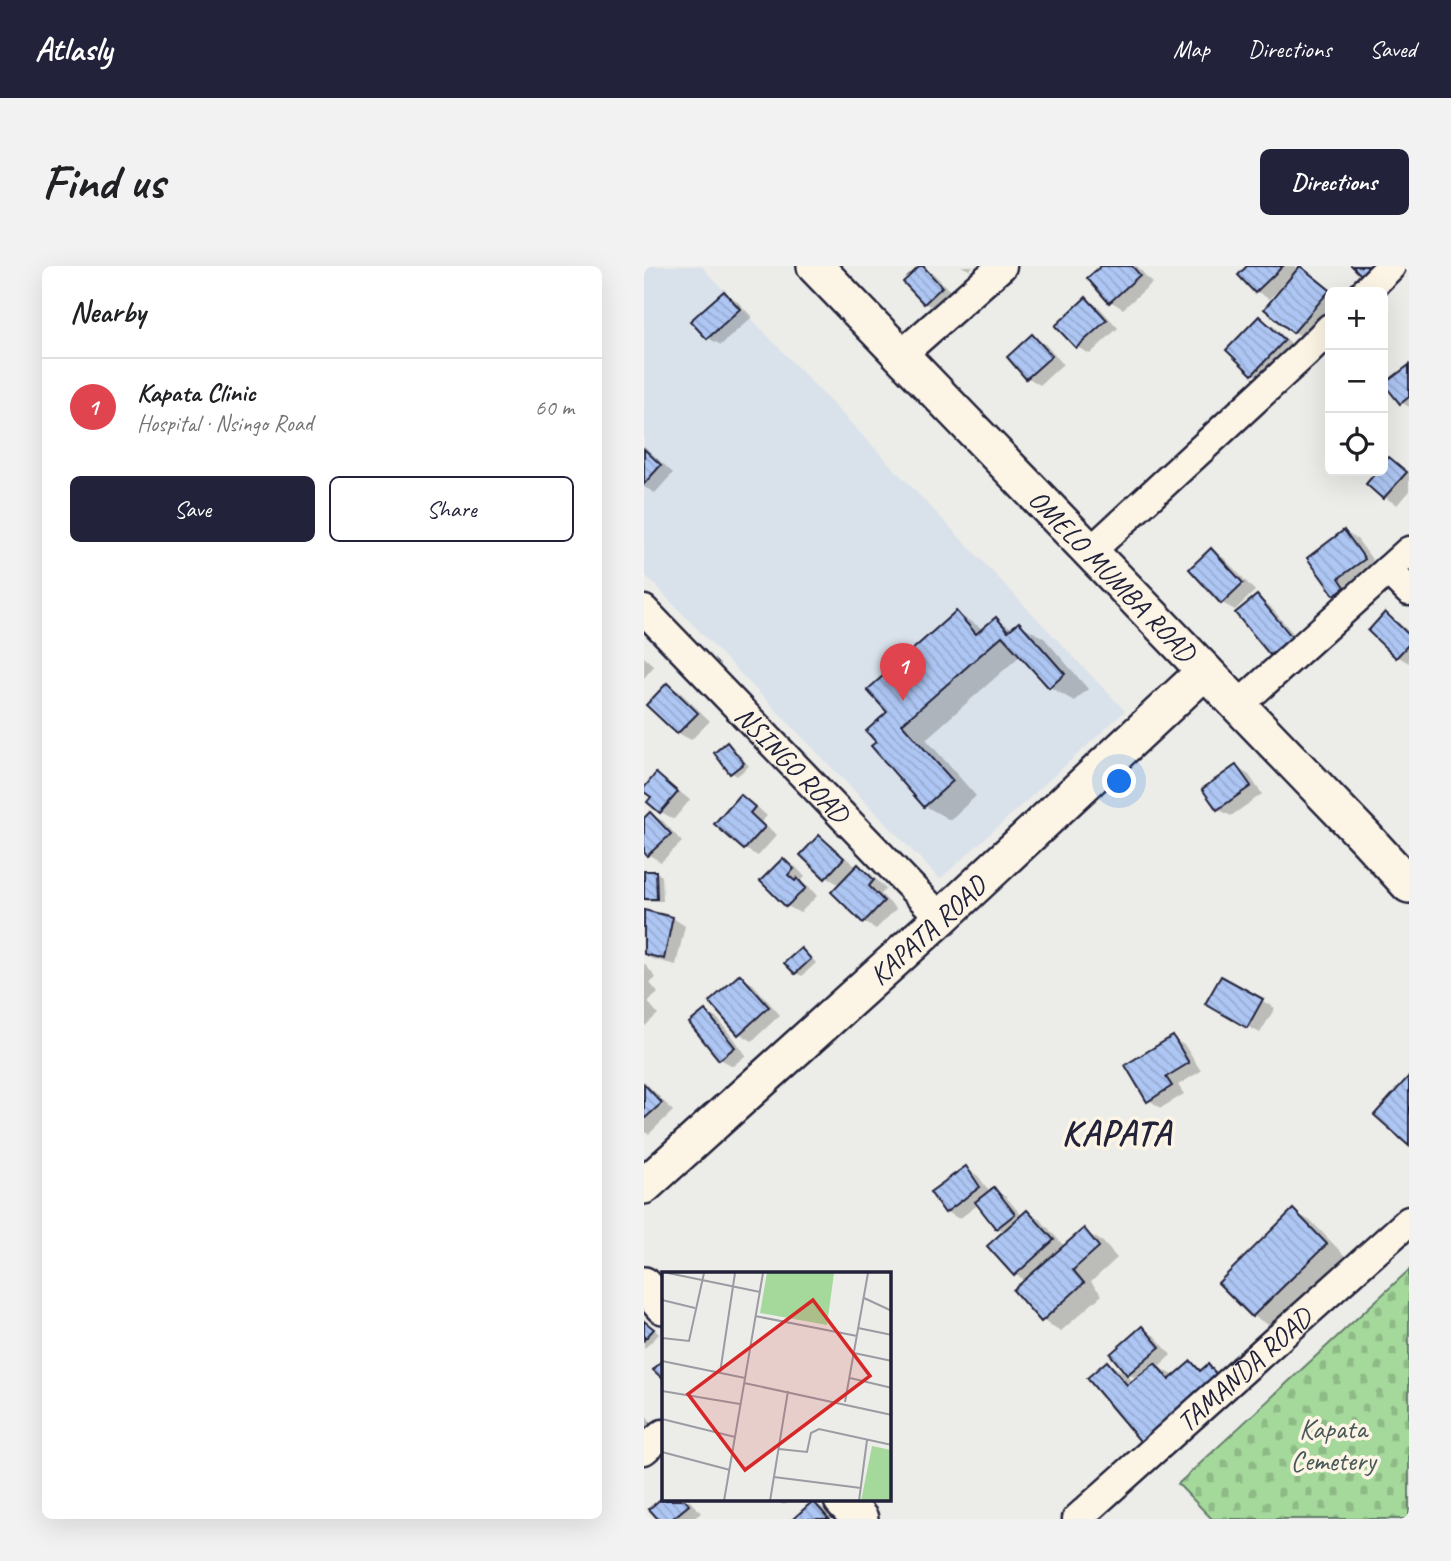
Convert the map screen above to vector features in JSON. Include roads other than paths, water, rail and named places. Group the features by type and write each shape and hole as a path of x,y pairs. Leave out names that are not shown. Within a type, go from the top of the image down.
{"street":[{"name":"OMELO MUMBA ROAD","path":"816,266 1409,885"},
{"path":"901,355 1002,266"},
{"path":"1370,287 1391,266"},
{"path":"1091,551 1325,333"},
{"path":"1239,705 1409,551"},
{"path":"1388,570 1409,592"},
{"name":"NSINGO ROAD","path":"644,610 941,918"},
{"name":"KAPATA ROAD","path":"644,1186 941,918 1205,671"},
{"name":"TAMANDA ROAD","path":"1077,1519 1409,1221"},
{"path":"644,1285 662,1305"},
{"path":"644,1450 662,1435"},
{"path":"844,1502 860,1519"}],"place":[{"name":"Kapata Clinic","path":"903,701"}],"district":[{"name":"KAPATA","path":"1117,1133"}],"park label":[{"name":"Kapata Cemetery","path":"1333,1444"}]}
